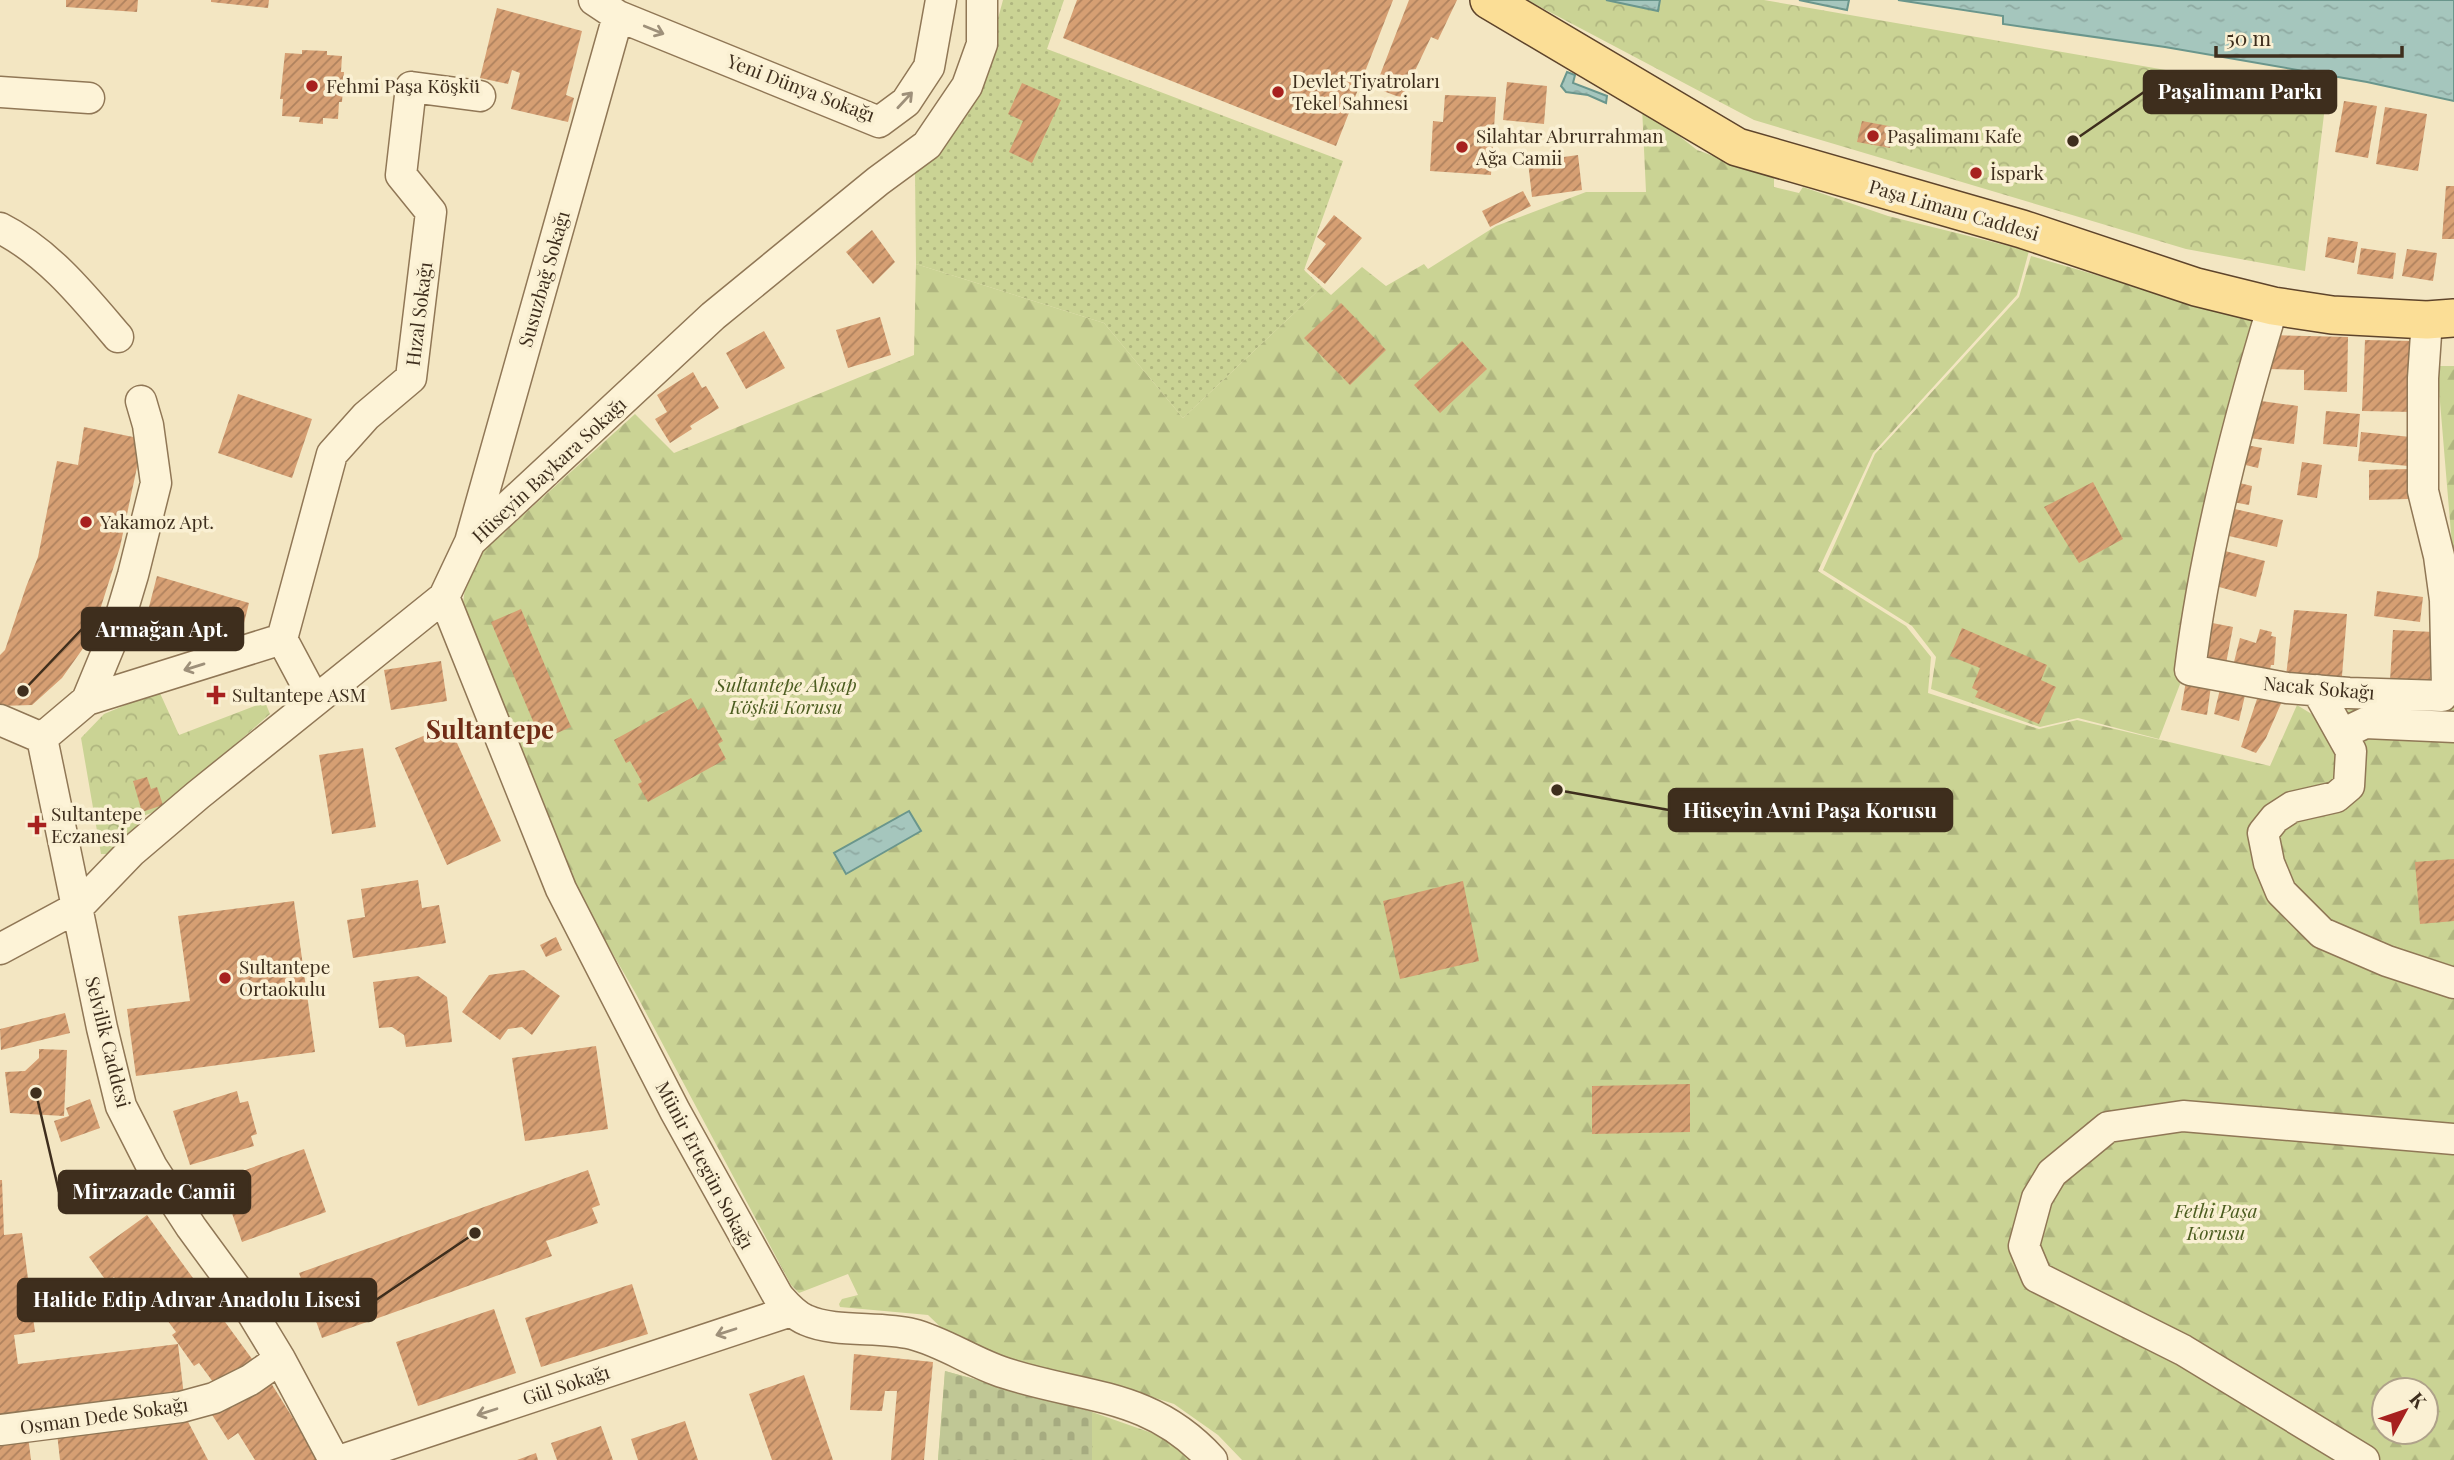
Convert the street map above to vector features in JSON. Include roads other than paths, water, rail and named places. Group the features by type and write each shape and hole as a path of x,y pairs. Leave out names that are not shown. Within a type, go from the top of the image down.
{"main road":[{"name":"Paşa Limanı Caddesi","path":"1489,0 1737,147 2022,229 2196,287 2273,306 2332,315 2441,319"}],"street":[{"name":"Yeni Dünya Sokağı","path":"606,8 879,122 906,102 929,67 941,0"},
{"name":"Hüseyin Baykara Sokağı","path":"878,181 953,79 963,48 966,0"},
{"name":"Hüseyin Baykara Sokağı","path":"0,949 78,907 131,852 314,699 444,597 470,542 713,316 878,181 927,145 967,86 982,44 982,0"},
{"name":"Susuzbağ Sokağı","path":"470,542 606,8"},
{"name":"Hızal Sokağı","path":"282,639 332,454 366,416 411,378 431,212 401,175 411,88 480,96"},
{"path":"0,92 89,98"},
{"path":"0,228 14,235 72,283 118,337"},
{"name":"Nacak Sokağı","path":"2273,306 2250,383 2216,525 2196,617 2190,670 2317,691 2442,696 2447,688 2445,600 2439,556 2423,491 2423,378 2441,319"},
{"path":"86,700 118,625 134,575 156,483 148,425 141,401"},
{"name":"Münir Ertegün Sokağı","path":"444,597 561,889 751,1252 778,1296 791,1311 822,1325 908,1333 927,1338 978,1364 1006,1374 1126,1402 1175,1427 1212,1460"},
{"path":"0,720 42,738 86,700 282,639 314,699"},
{"path":"2317,691 2351,751 2349,786 2336,797 2292,807 2275,818 2263,833 2269,863 2281,892 2322,933 2387,961 2454,984"},
{"path":"2343,734 2365,723 2454,727"},
{"name":"Selvilik Caddesi","path":"42,738 102,1028 121,1106 152,1167 191,1227 243,1297 334,1460"},
{"path":"2364,1460 2183,1350 2037,1277 2024,1246 2037,1198 2052,1173 2108,1127 2183,1116 2454,1139"},
{"name":"Gül Sokağı","path":"342,1460 791,1311"},
{"name":"Osman Dede Sokağı","path":"0,1430 181,1407 214,1398 250,1380 280,1359"}],"water":[{"path":"1606,0 1660,0 1658,11"},
{"path":"1799,0 1849,0 1847,10"},
{"path":"1898,0 2454,0 2454,101 2367,82 2165,47 2003,24 2003,16"},
{"path":"1567,72 1575,75 1573,83 1607,96 1606,103 1588,95 1566,92 1561,86"},
{"path":"909,811 921,831 846,874 834,853"}],"place":[{"name":"Fehmi Paşa Köşkü","path":"312,86"},
{"name":"Devlet Tiyatroları Tekel Sahnesi","path":"1278,92"},
{"name":"Paşalimanı Kafe","path":"1873,136"},
{"name":"Paşalimanı Parkı","path":"2073,141"},
{"name":"Silahtar Abrurrahman Ağa Camii","path":"1462,147"},
{"name":"İspark","path":"1976,173"},
{"name":"Yakamoz Apt.","path":"86,522"},
{"name":"Armağan Apt.","path":"23,691"},
{"name":"Sultantepe ASM","path":"216,695"},
{"name":"Hüseyin Avni Paşa Korusu","path":"1557,790"},
{"name":"Sultantepe Eczanesi","path":"37,825"},
{"name":"Sultantepe Ortaokulu","path":"225,978"},
{"name":"Mirzazade Camii","path":"36,1093"},
{"name":"Halide Edip Adıvar Anadolu Lisesi","path":"475,1233"}],"district":[{"name":"Sultantepe","path":"490,730"}],"park label":[{"name":"Sultantepe Ahşap Köşkü Korusu","path":"786,696"},
{"name":"Fethi Paşa Korusu","path":"2216,1222"}]}
